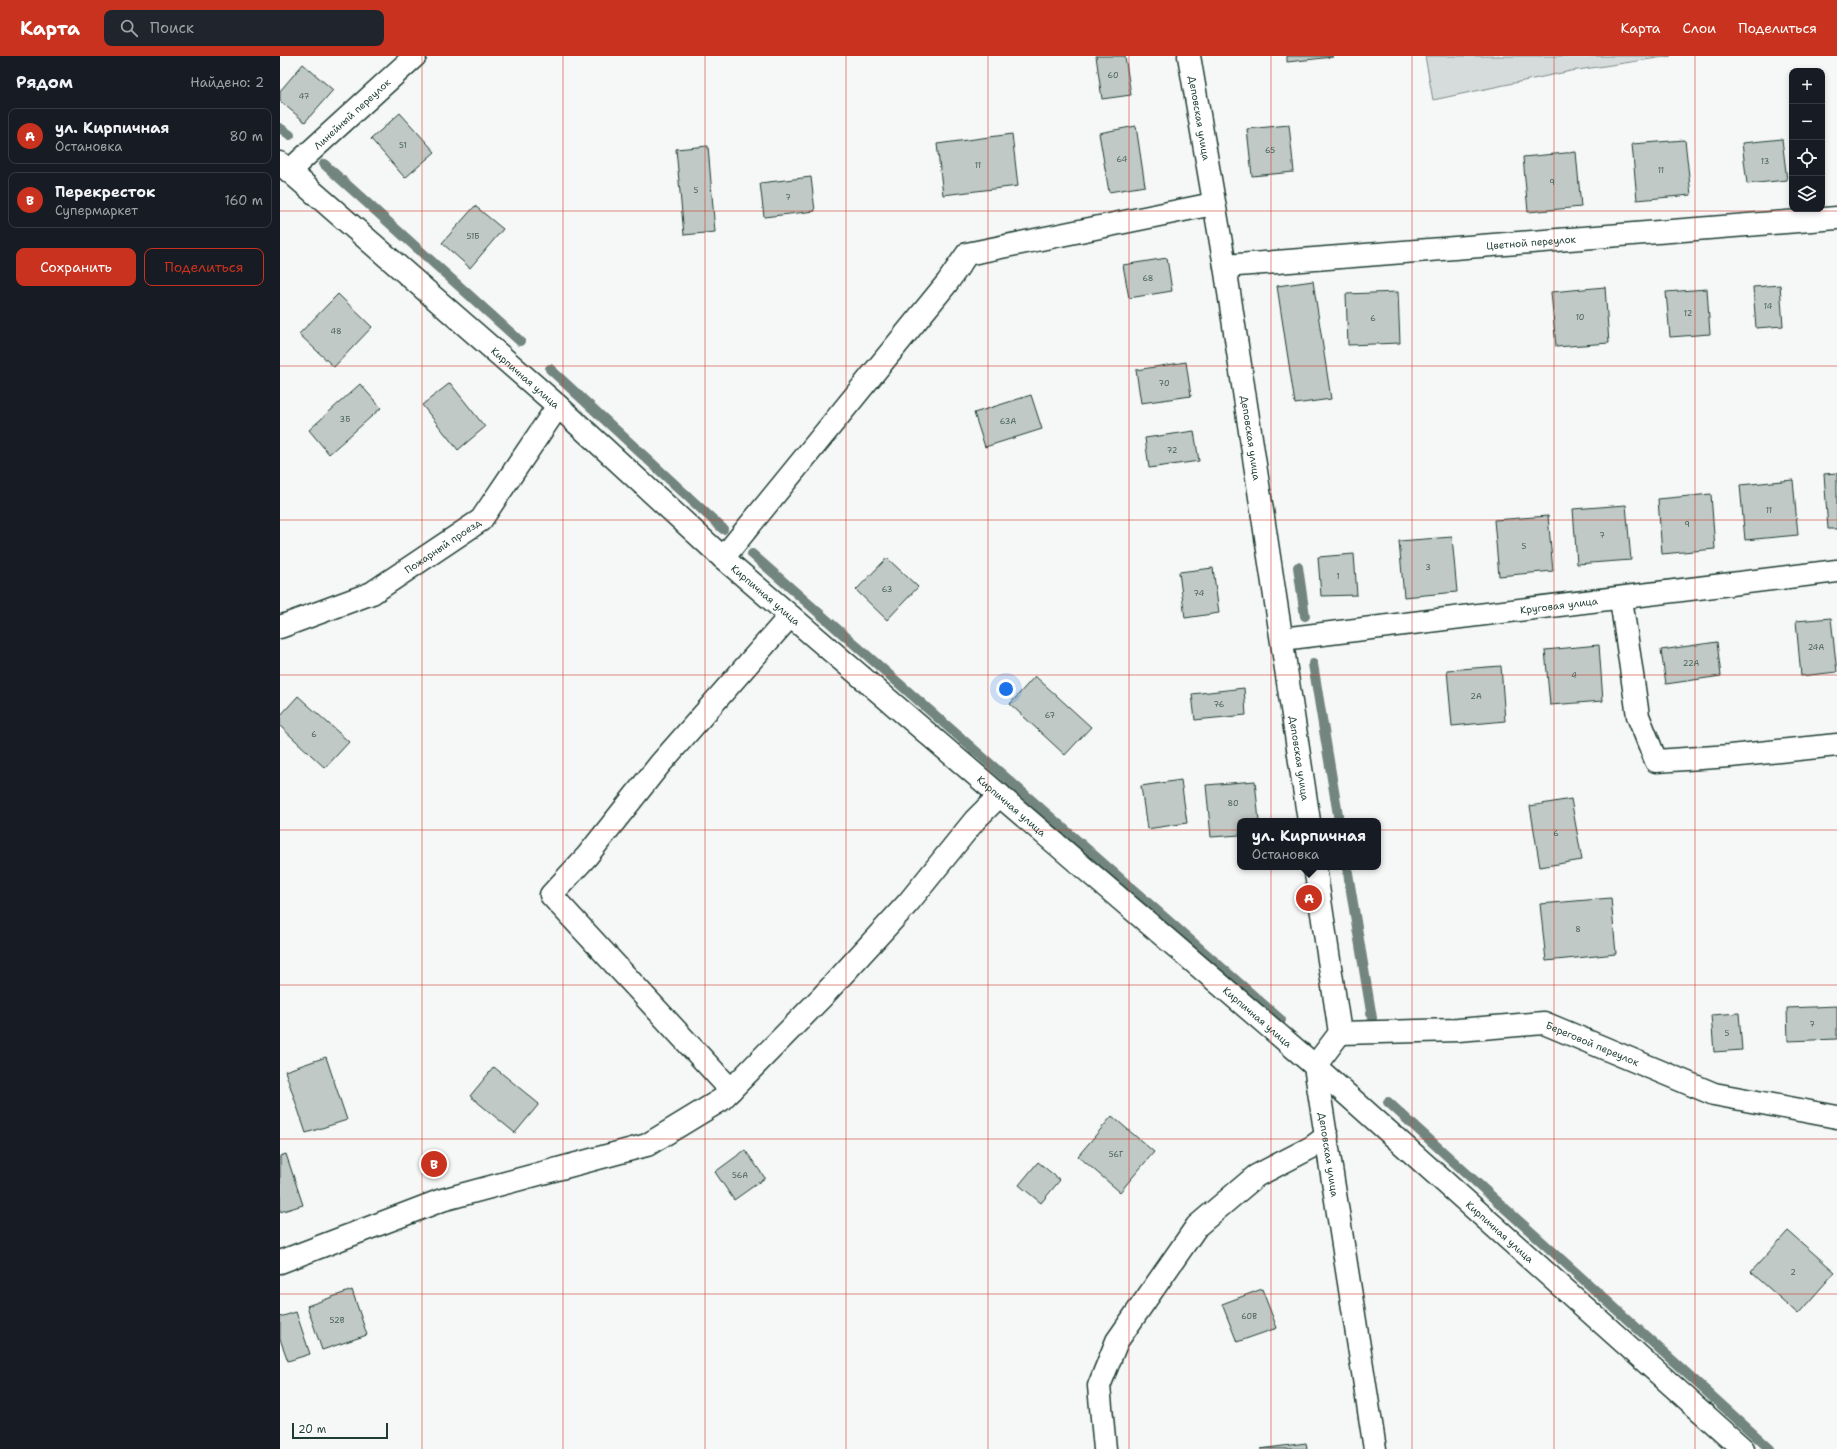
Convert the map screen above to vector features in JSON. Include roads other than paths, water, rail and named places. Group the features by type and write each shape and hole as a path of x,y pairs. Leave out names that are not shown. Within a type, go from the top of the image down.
{"street":[{"name":"Линейный переулок","path":"284,167 415,56"},
{"name":"Деповская улица","path":"1189,56 1213,204 1225,266 1308,818"},
{"name":"Кирпичная улица","path":"284,167 558,406 723,558 1315,1066 1743,1449"},
{"path":"723,558 947,283 967,254 1213,204"},
{"name":"Цветной переулок","path":"1225,266 1837,218"},
{"name":"Пожарный проезд","path":"280,627 372,593 481,520 558,406"},
{"name":"Круговая улица","path":"1282,639 1621,599 1837,571"},
{"path":"1621,599 1638,716 1656,761 1730,756 1837,745"},
{"path":"731,1090 551,895 587,856 660,764 790,616"},
{"path":"280,1262 442,1200 647,1145 721,1100 827,992 908,904 975,820 1000,795"},
{"path":"1315,870 1340,1033 1315,1066"},
{"name":"Береговой переулок","path":"1340,1033 1458,1030 1544,1023 1714,1094 1837,1117"},
{"name":"Деповская улица","path":"1315,1066 1375,1449"},
{"path":"1105,1449 1099,1386 1117,1341 1197,1226 1256,1176 1312,1146 1327,1136"}],"waterway":[{"path":"280,128 290,135"},
{"path":"324,164 520,341"},
{"path":"550,369 723,529"},
{"path":"752,554 1281,1020"},
{"path":"1298,567 1305,616"},
{"path":"1313,664 1339,818"},
{"path":"1347,870 1372,1018"},
{"path":"1388,1102 1770,1449"}],"place":[{"name":"ул. Кирпичная","path":"1309,898"},
{"name":"Перекресток","path":"434,1164"}]}
